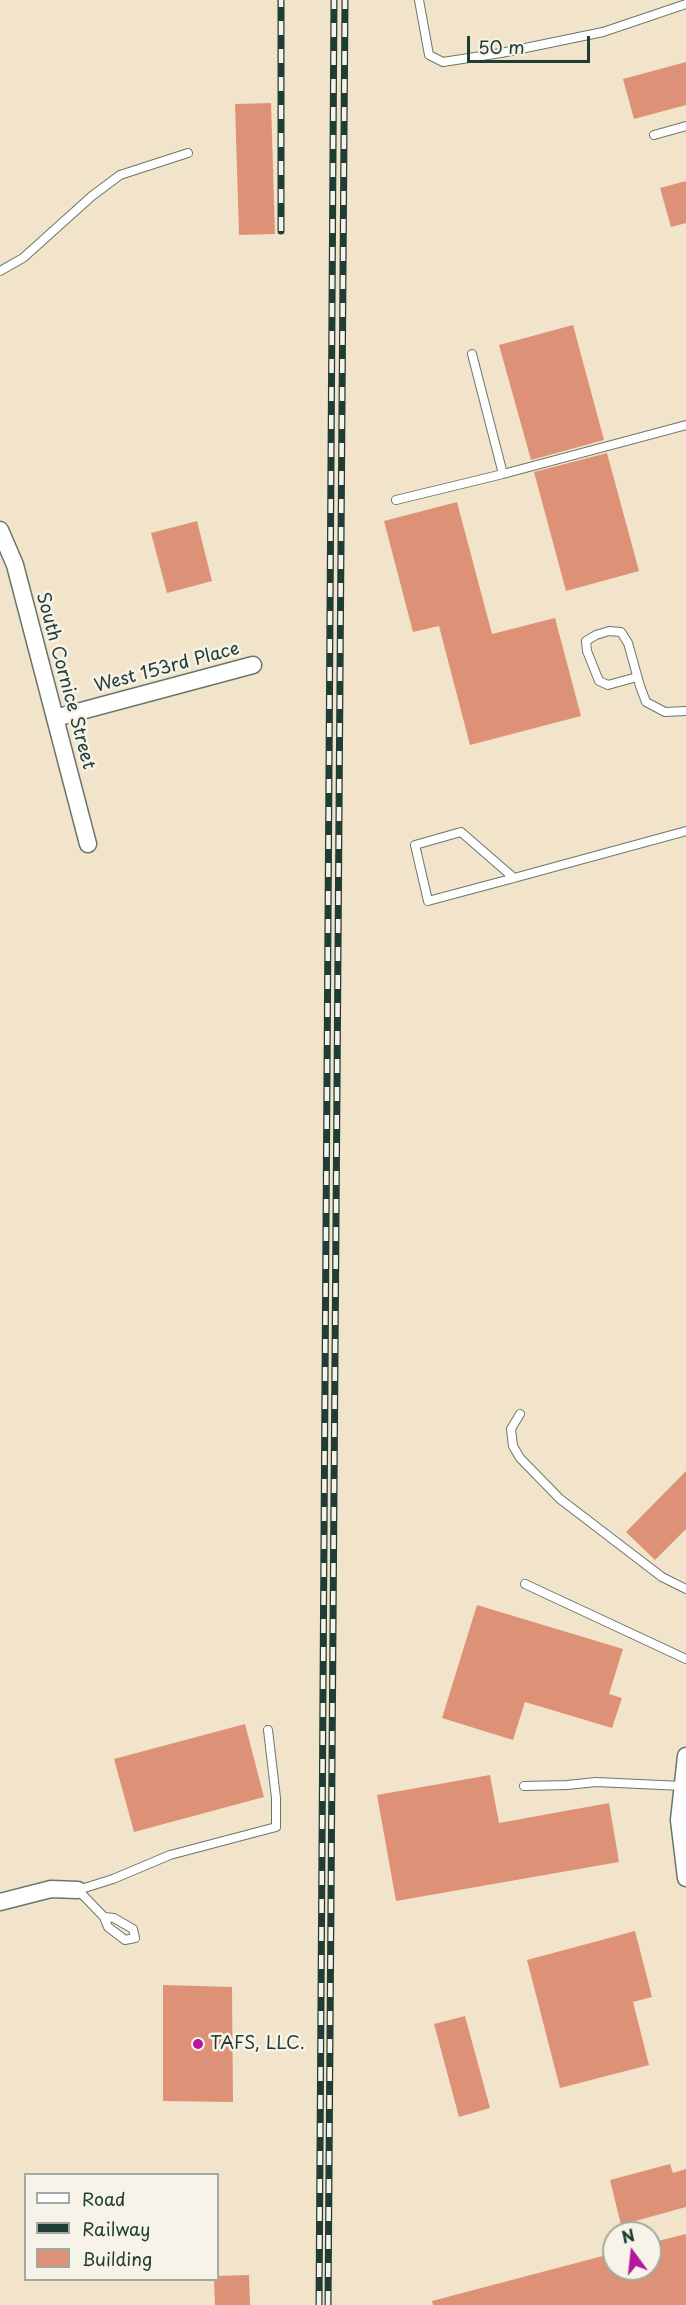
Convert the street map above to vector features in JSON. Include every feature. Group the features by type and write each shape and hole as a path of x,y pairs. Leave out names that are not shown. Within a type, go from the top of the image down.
{"street":[{"name":"South Cornice Street","path":"0,530 15,565 88,844"},
{"name":"West 153rd Place","path":"55,718 253,665"},
{"path":"686,1756 679,1820 686,1878"},
{"path":"0,1902 51,1889 78,1890"}],"lane":[{"path":"419,0 429,55 443,62 501,53 603,32 686,4"},
{"path":"654,135 686,126"},
{"path":"0,271 23,258 92,196 120,175 188,153"},
{"path":"472,354 503,474"},
{"path":"396,500 686,425"},
{"path":"637,677 608,685 598,681 587,651 586,641 609,631 621,632 628,643 646,702 664,712 686,711"},
{"path":"514,878 461,832 415,845 428,901 514,878 686,831"},
{"path":"520,1414 511,1429 513,1446 520,1458 560,1499 662,1577 686,1589"},
{"path":"525,1584 686,1659"},
{"path":"104,1917 78,1890 113,1879 170,1855 276,1827 276,1798 268,1730"},
{"path":"524,1786 596,1782 682,1786"}],"building":[{"path":"686,62 686,105 634,119 623,79"},
{"path":"271,103 275,234 239,235 235,104"},
{"path":"686,181 686,223 671,227 660,188"},
{"path":"573,325 604,440 531,460 499,345"},
{"path":"607,453 639,571 566,591 534,472"},
{"path":"457,502 492,634 555,618 581,716 470,745 439,626 413,632 384,521"},
{"path":"197,521 212,581 167,593 151,533"},
{"path":"686,1471 686,1529 655,1560 626,1532"},
{"path":"477,1605 623,1649 609,1694 622,1698 612,1728 525,1702 513,1740 442,1718"},
{"path":"245,1724 264,1797 134,1832 114,1759"},
{"path":"490,1775 499,1823 609,1803 619,1862 396,1901 377,1795"},
{"path":"635,1931 652,1997 633,2002 649,2065 560,2088 527,1960"},
{"name":"TAFS, LLC.","path":"163,1985 232,1987 233,2102 163,2101"},
{"path":"465,2016 490,2108 459,2117 434,2024"},
{"path":"670,2164 673,2173 686,2169 686,2207 635,2221 620,2221 610,2180"},
{"path":"686,2234 686,2305 433,2305 432,2301 602,2256 602,2281 662,2281 662,2240"},
{"path":"249,2275 250,2305 215,2305 214,2281 219,2281 219,2276"}],"railway":[{"path":"281,0 281,231"},
{"path":"319,2305 334,0"},
{"path":"328,2305 345,0"}],"place":[{"name":"TAFS, LLC.","path":"198,2044"}]}
